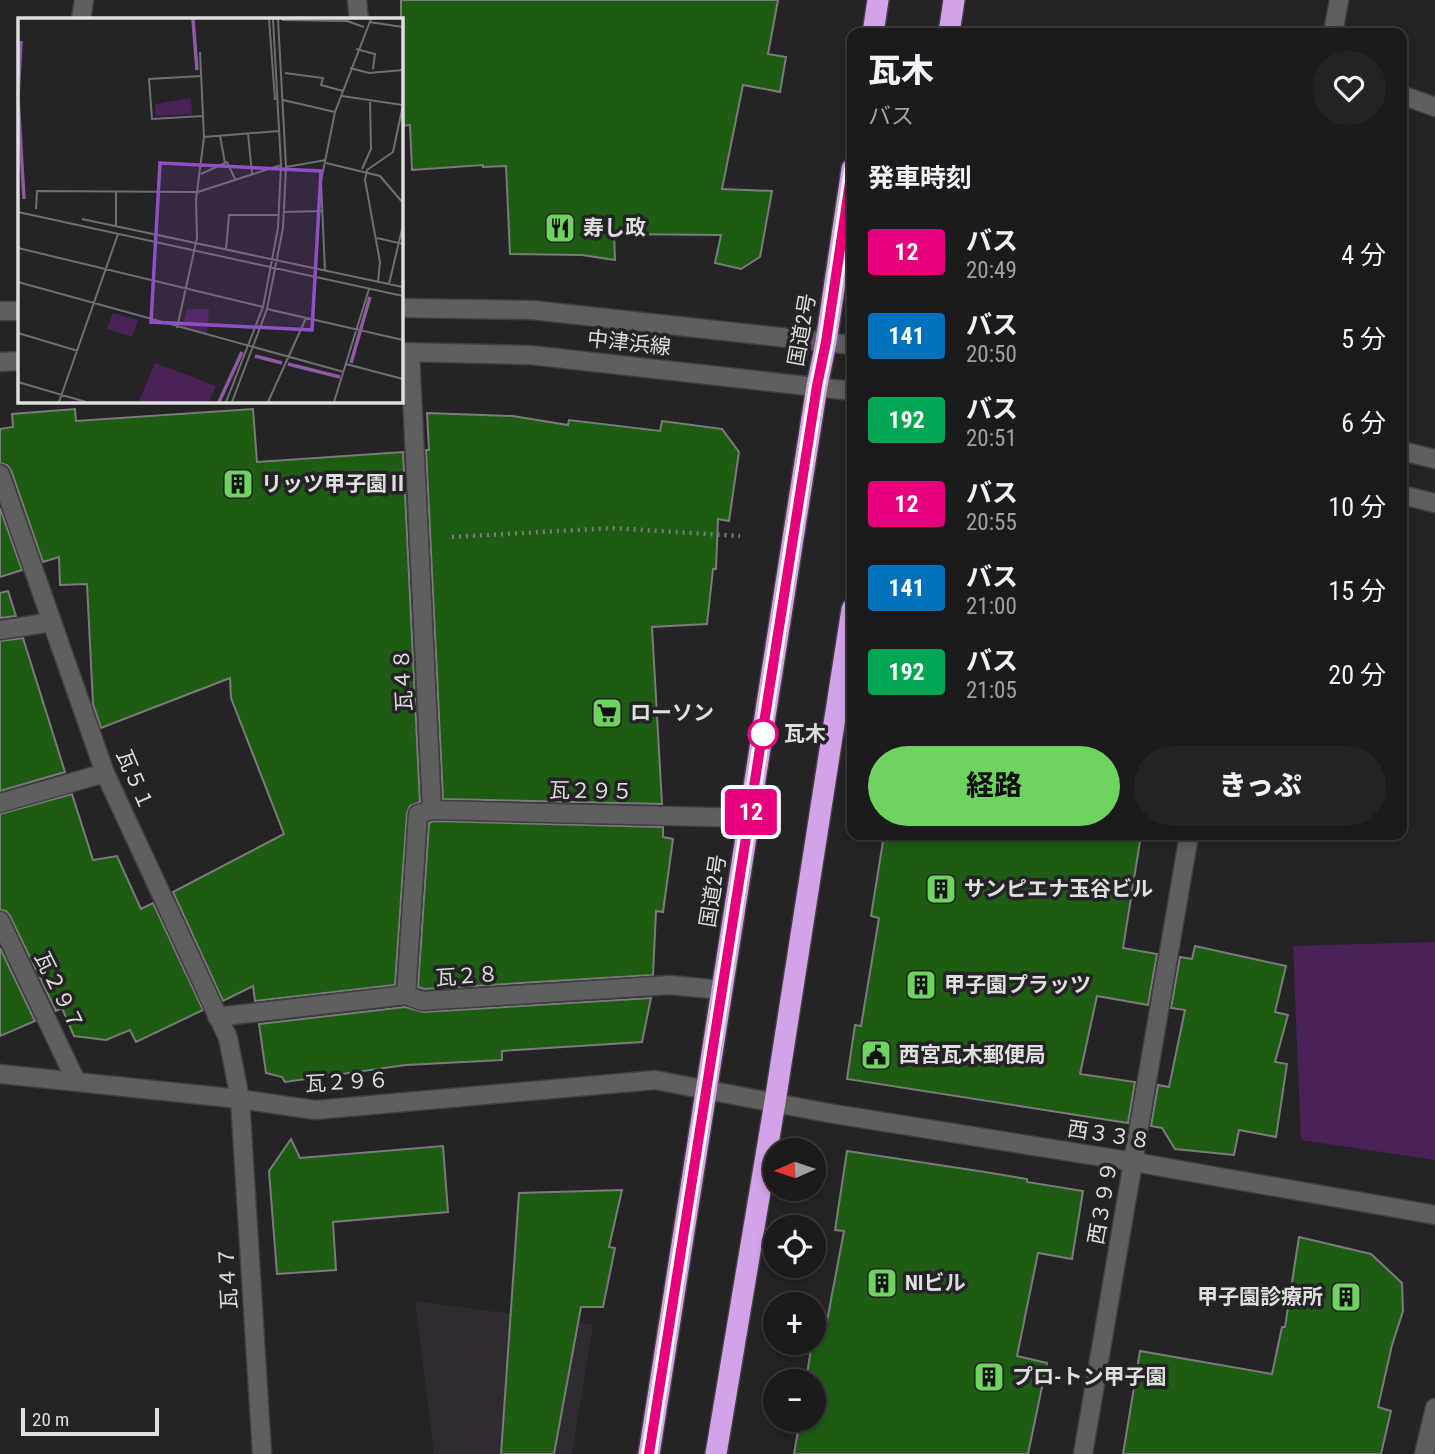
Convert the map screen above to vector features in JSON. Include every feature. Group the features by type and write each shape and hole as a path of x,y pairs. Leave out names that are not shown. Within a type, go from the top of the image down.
{"highway":[{"path":"874,28 878,0"},
{"path":"950,28 954,0"},
{"name":"国道2号","path":"649,1454 847,202"},
{"path":"716,1454 775,1102 847,641"}],"street":[{"path":"81,18 84,0"},
{"path":"358,0 359,18"},
{"path":"1334,28 1339,0"},
{"path":"1407,97 1435,107"},
{"name":"中津浜線","path":"402,308 532,310 847,344"},
{"path":"0,311 18,310"},
{"name":"中津浜線","path":"406,353 530,355 847,390"},
{"name":"瓦４８","path":"406,353 419,538 432,810"},
{"path":"0,362 18,361"},
{"path":"1407,452 1435,459"},
{"name":"瓦５１","path":"0,474 105,773 228,1038 240,1099"},
{"path":"1407,496 1435,503"},
{"path":"0,630 52,622"},
{"path":"0,803 105,773"},
{"path":"406,995 418,814 432,810"},
{"name":"瓦２９５","path":"432,810 750,818"},
{"name":"西３９９","path":"1083,1454 1188,840"},
{"name":"瓦２９７","path":"0,921 76,1081"},
{"name":"瓦２８","path":"218,1017 406,995 422,1002 670,985 722,990"},
{"name":"瓦２９６","path":"0,1074 240,1099 315,1110 655,1080 708,1089"},
{"name":"西３３８","path":"708,1089 828,1113 1133,1162 1435,1215"},
{"name":"瓦４７","path":"240,1099 262,1454"},
{"path":"1424,1454 1435,1408"}],"path":[{"path":"419,538 612,528 740,536"}],"shaded area":[{"path":"1435,942 1435,1160 1301,1140 1293,946"},
{"path":"415,1301 593,1325 572,1454 434,1454"}],"building":[{"path":"401,0 778,0 768,54 786,57 780,92 743,85 722,189 772,191 760,257 741,269 715,263 721,235 614,234 615,260 582,255 510,254 506,166 412,170 410,125 402,126"},
{"path":"75,409 76,421 253,409 257,462 403,452 420,802 410,806 407,813 395,985 255,1001 253,986 223,1001 173,892 284,834 231,698 230,678 101,728 93,704 87,584 60,585 59,557 43,562 11,470 0,463 0,429 13,427 12,414"},
{"path":"427,413 513,416 568,425 569,420 660,431 662,421 722,429 739,452 729,521 718,519 716,569 713,569 707,624 652,627 662,804 443,799 426,450 429,450"},
{"path":"0,508 22,570 0,577"},
{"path":"8,591 16,616 0,618 0,593"},
{"path":"23,638 65,772 0,791 0,641"},
{"path":"72,794 93,860 117,856 141,909 153,903 203,1010 136,1042 130,1030 106,1040 74,1036 62,1008 56,1011 10,916 6,911 0,910 0,814"},
{"path":"429,823 663,827 663,837 673,839 663,912 656,911 653,975 424,989 418,987"},
{"path":"883,840 1140,840 1123,948 1157,954 1148,1005 1097,996 1080,1074 1135,1082 1128,1123 847,1079 855,1025 861,1026 879,918 871,916"},
{"path":"1195,946 1286,966 1275,1012 1288,1015 1275,1062 1287,1064 1276,1137 1239,1130 1234,1155 1175,1149 1162,1128 1151,1126 1158,1085 1169,1087 1185,1010 1171,1008 1180,957 1192,959"},
{"path":"0,948 35,1021 0,1036"},
{"path":"651,998 642,1042 502,1051 502,1060 406,1065 285,1082 282,1077 266,1073 259,1024 405,1007 423,1012"},
{"path":"291,1139 300,1158 443,1146 448,1212 333,1222 336,1270 277,1274 269,1171"},
{"path":"847,1151 1027,1179 1027,1182 1083,1191 1072,1259 1038,1253 1017,1356 1047,1363 1028,1454 794,1454 798,1432 826,1432 826,1369 808,1369 810,1355 826,1355 826,1321 844,1231 835,1230"},
{"path":"622,1190 609,1247 615,1248 603,1307 581,1307 554,1454 501,1454 519,1193"},
{"path":"1299,1237 1371,1254 1402,1283 1403,1311 1378,1407 1391,1411 1381,1454 1123,1454 1140,1351 1272,1374 1282,1327 1285,1327"}],"bus line":[{"name":"12","path":"649,1454 847,202"}],"place":[{"name":"寿し政","path":"560,228"},
{"name":"リッツ甲子園Ⅱ","path":"238,484"},
{"name":"ローソン","path":"607,713"},
{"name":"瓦木","path":"763,734"},
{"name":"サンピエナ玉谷ビル","path":"941,889"},
{"name":"甲子園プラッツ","path":"921,985"},
{"name":"西宮瓦木郵便局","path":"876,1055"},
{"name":"NIビル","path":"882,1283"},
{"name":"甲子園診療所","path":"1346,1297"},
{"name":"プロ-トン甲子園","path":"989,1377"}]}
